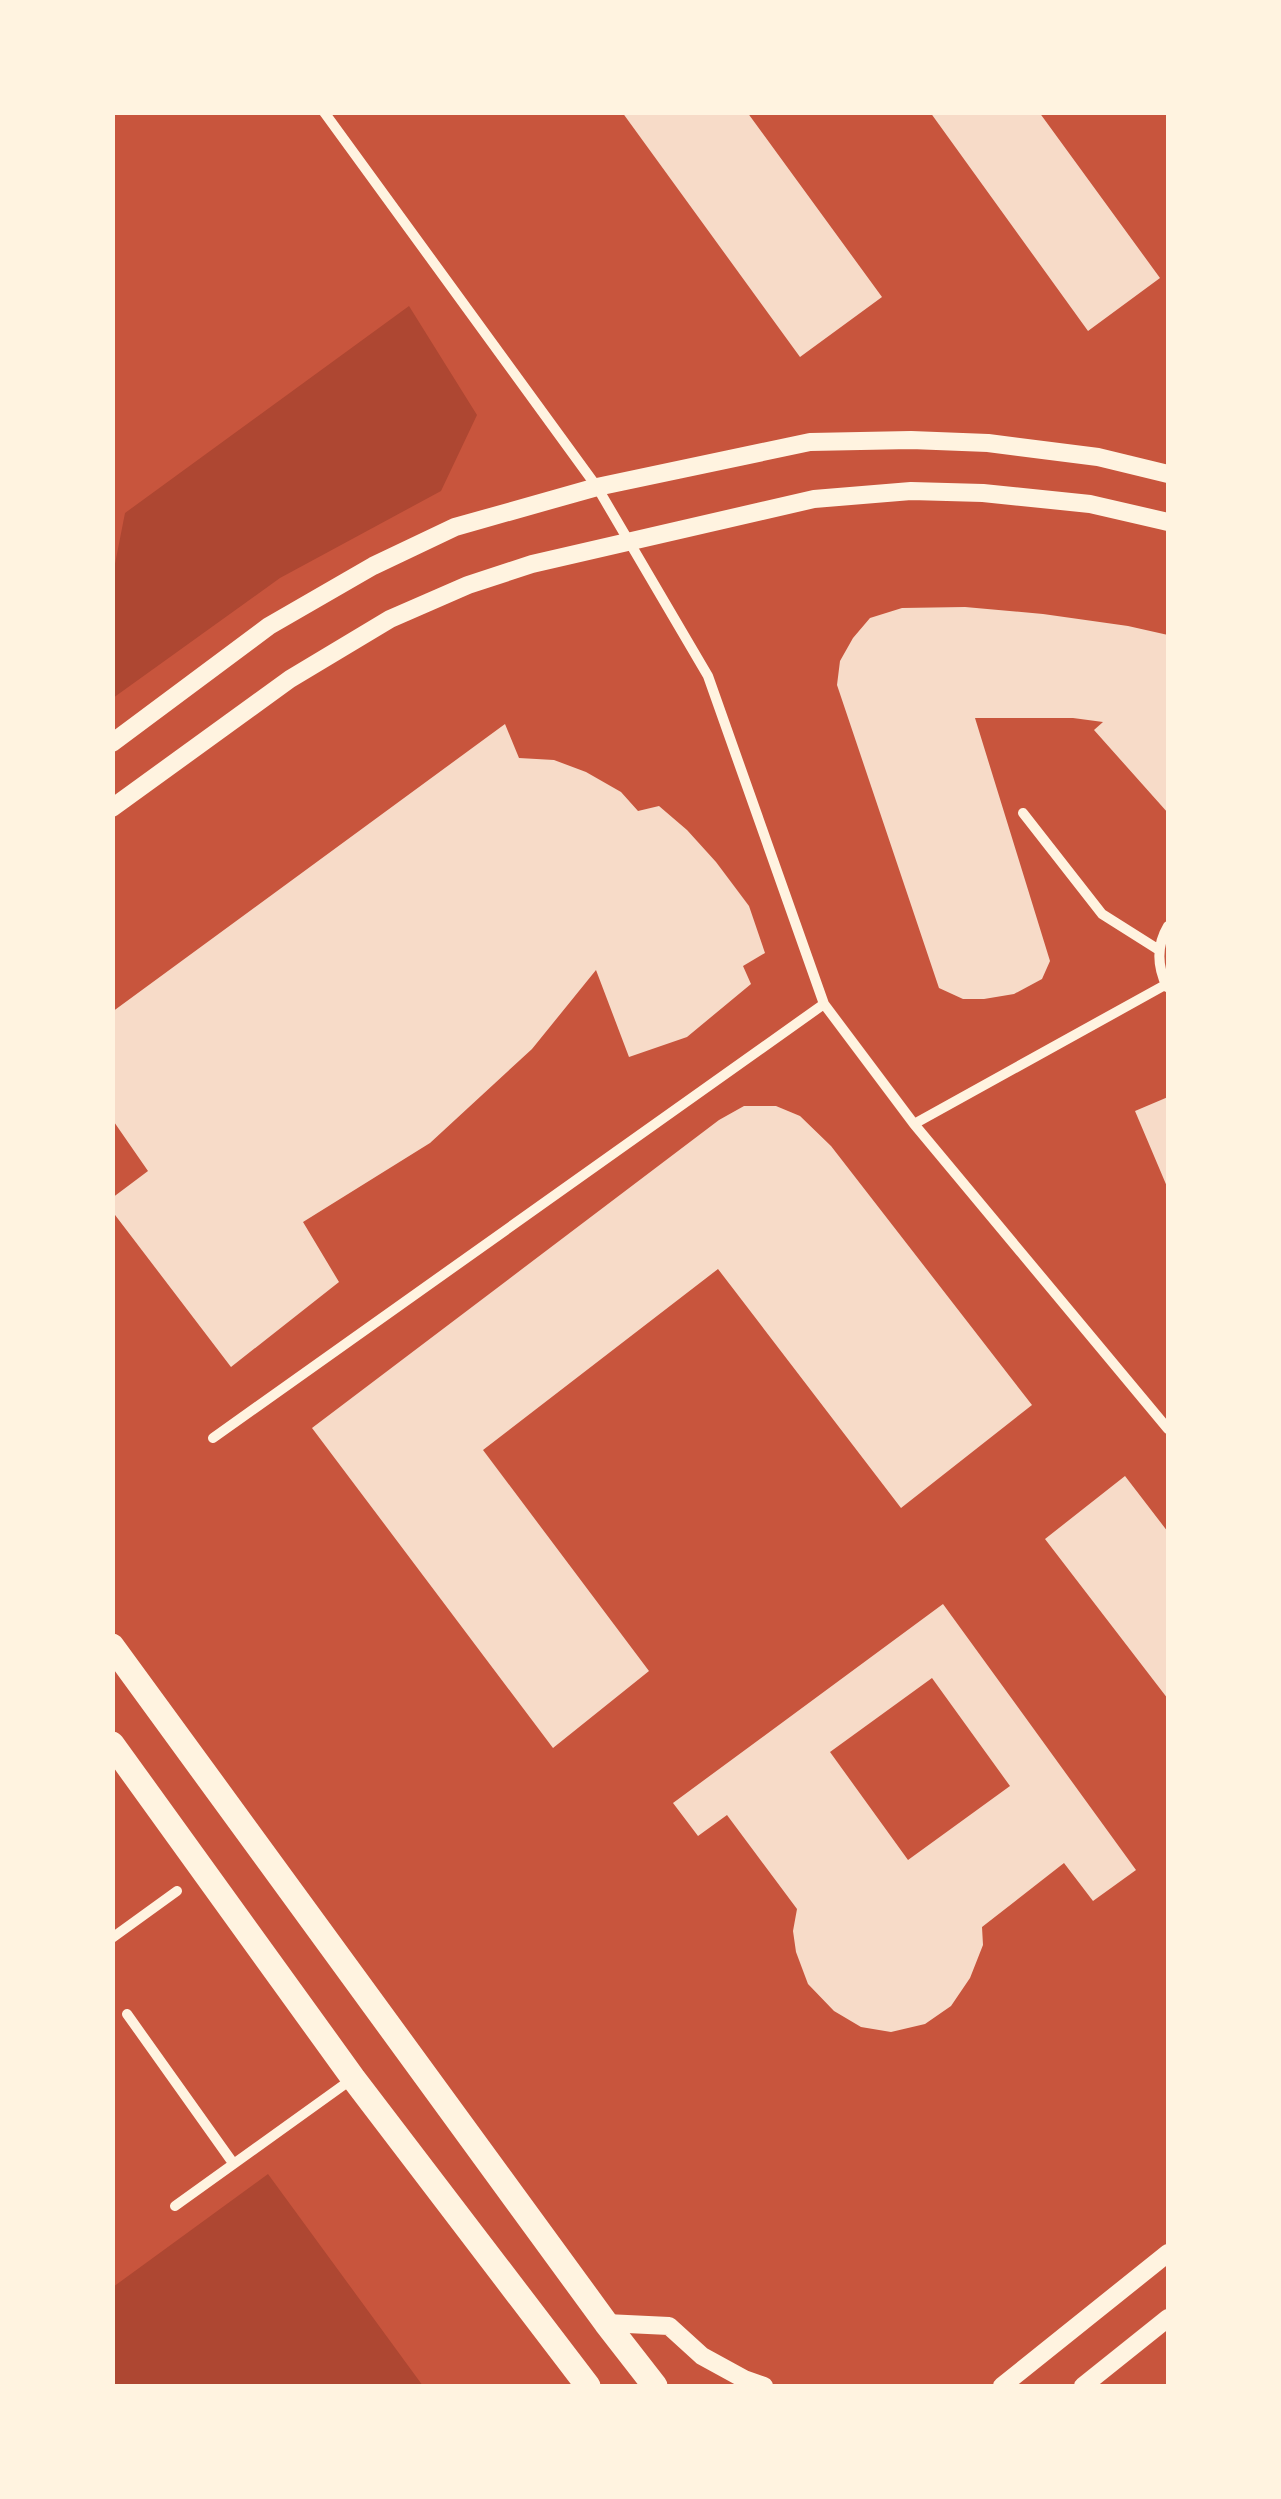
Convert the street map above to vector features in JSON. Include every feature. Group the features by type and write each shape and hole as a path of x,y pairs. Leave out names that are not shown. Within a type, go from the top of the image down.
{"main road":[{"path":"112,1646 655,2386"},
{"path":"112,1744 353,2078 588,2386"}],"street":[{"path":"324,112 597,486 708,676 824,1004 914,1124 1168,1429"},
{"path":"112,742 269,626 373,566 454,528 597,486 810,442 988,443 1098,458 1168,474"},
{"path":"112,808 290,679 390,620 468,585 532,564 814,499 912,491 983,493 1090,504 1168,522"},
{"path":"1022,813 1102,914 1159,950"},
{"path":"914,1124 1167,987 1159,950 1168,926"},
{"path":"213,1438 824,1004"},
{"path":"112,1938 178,1891"},
{"path":"127,2014 232,2162"},
{"path":"174,2206 353,2078"},
{"path":"1002,2386 1168,2253"},
{"path":"1083,2386 1168,2318"},
{"path":"606,2323 668,2326 702,2356 744,2380 764,2386"}],"shaded area":[{"path":"409,306 477,415 441,491 280,578 113,698 113,574 125,513"},
{"path":"268,2174 423,2386 113,2386 113,2287"}],"building":[{"path":"622,112 747,112 882,297 800,357"},
{"path":"930,112 1039,112 1160,278 1088,331"},
{"path":"965,607 1043,614 1168,635 1168,813 1094,730 1103,722 1073,718 975,718 1050,961 1042,979 1014,994 984,999 963,999 939,988 837,685 840,661 870,618 902,608"},
{"path":"505,724 519,758 554,760 586,772 621,792 638,811 659,806 687,830 749,906 765,953 743,966 751,984 687,1037 629,1057 596,970 532,1049 430,1143 303,1222 339,1282 231,1367 112,1211 112,1198 148,1171 112,1119 112,1012"},
{"path":"1168,1097 1168,1189 1135,1111"},
{"path":"744,1106 776,1106 800,1116 831,1146 1032,1405 901,1508 718,1269 483,1450 649,1671 553,1748 312,1428 719,1120"},
{"path":"1125,1476 1168,1532 1168,1699 1045,1539"},
{"path":"943,1604 1136,1870 1093,1901 1064,1863 982,1927 983,1945 970,1978 951,2006 925,2024 891,2032 861,2027 834,2011 808,1984 796,1952 793,1931 797,1909 727,1815 698,1836 673,1803","holes":["932,1678 1010,1786 908,1860 830,1752"]}]}
